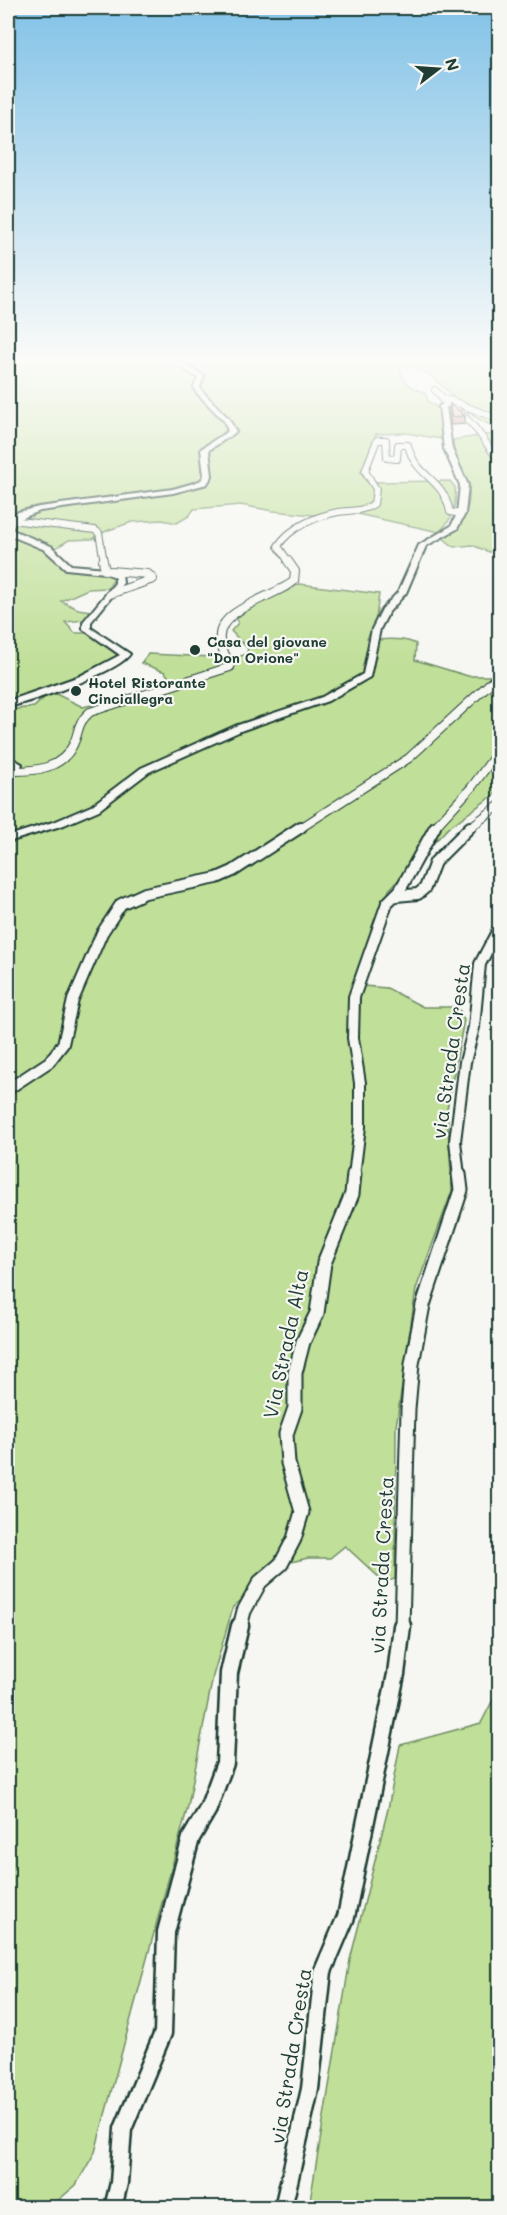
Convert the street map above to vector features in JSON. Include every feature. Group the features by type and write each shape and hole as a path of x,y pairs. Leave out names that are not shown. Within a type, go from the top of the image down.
{"street":[{"path":"110,594 153,579 148,574 65,565 48,548 12,533 9,529 11,520 21,514 105,498 173,491 207,480 206,460"},
{"path":"11,772 46,769 59,762 78,740 79,722 90,712 230,667 223,653 220,634 226,622 241,608 287,589 296,577 279,546 284,536 326,516 358,512 374,504 376,489 365,471 369,460"},
{"path":"412,460 428,479 440,486 450,512 461,514"},
{"path":"8,839 60,823 95,808 145,770 238,728 326,699 367,675 376,629 385,611 402,593 423,545 454,527 461,514 464,485 453,460"},
{"path":"11,520 95,530 99,533 107,571"},
{"path":"8,704 83,678 122,659 125,654 87,628 87,622 120,579 117,574 107,571"},
{"path":"8,1089 49,1062 63,1044 73,1000 102,933 112,914 121,904 145,893 217,878 233,871 409,758 500,674"},
{"name":"Via Strada Alta","path":"112,2208 119,2182 123,2129 163,2033 166,1932 191,1838 208,1809 225,1763 229,1673 244,1611 260,1582 281,1564 294,1539 302,1512 300,1498 288,1463 286,1434 295,1407 296,1373 303,1342 316,1313 324,1263 352,1194 360,1127 360,1083 353,1038 354,997 387,903 396,896 433,829 471,788 500,749"},
{"path":"8,759 17,764 11,772"},
{"path":"396,896 418,894 425,888 428,873 446,848 500,805"},
{"name":"via Strada Cresta","path":"283,2208 310,2089 323,1971 346,1917 396,1674 402,1633 408,1409 412,1364 423,1305 461,1190 455,1141 463,1072 474,1027 480,964 500,926"}],"green space":[{"path":"8,460 202,460 201,481 146,493 28,510 8,518"},
{"path":"209,460 366,460 361,472 367,482 450,481 455,487 455,507 448,522 439,532 339,510 314,515 241,505 194,509 189,516 177,523 162,520 132,522 106,531 93,539 69,540 54,549 12,529 14,521 23,515 207,483 210,480"},
{"path":"457,460 499,460 499,552 489,552 472,545 454,547 443,538 455,529 464,516 469,501 468,485"},
{"path":"8,534 48,551 64,566 102,571 116,576 108,588 88,589 61,601 78,609 91,611 84,620 65,622 75,633 87,633 119,656 69,680 8,701"},
{"path":"299,584 379,594 376,618 367,639 398,639 410,642 416,644 415,660 468,676 499,676 499,791 448,828 389,890 363,986 387,988 423,1007 454,1007 460,1011 464,1020 447,1109 452,1191 416,1289 396,1427 395,1579 384,1582 345,1546 330,1558 308,1558 287,1563 233,1607 213,1676 188,1806 95,2152 76,2185 49,2208 8,2207 8,776 12,774 13,759 8,754 8,710 34,707 45,697 54,693 83,707 174,685 165,672 141,663 148,654 236,658 246,654 248,649 231,631 238,623 237,618 251,608"},
{"path":"499,1688 499,2207 309,2207 350,1960 388,1809 400,1745 481,1723"}],"place":[{"name":"Casa del giovane \"Don Orione\"","path":"195,650"},
{"name":"Hotel Ristorante Cinciallegra","path":"76,691"}]}
